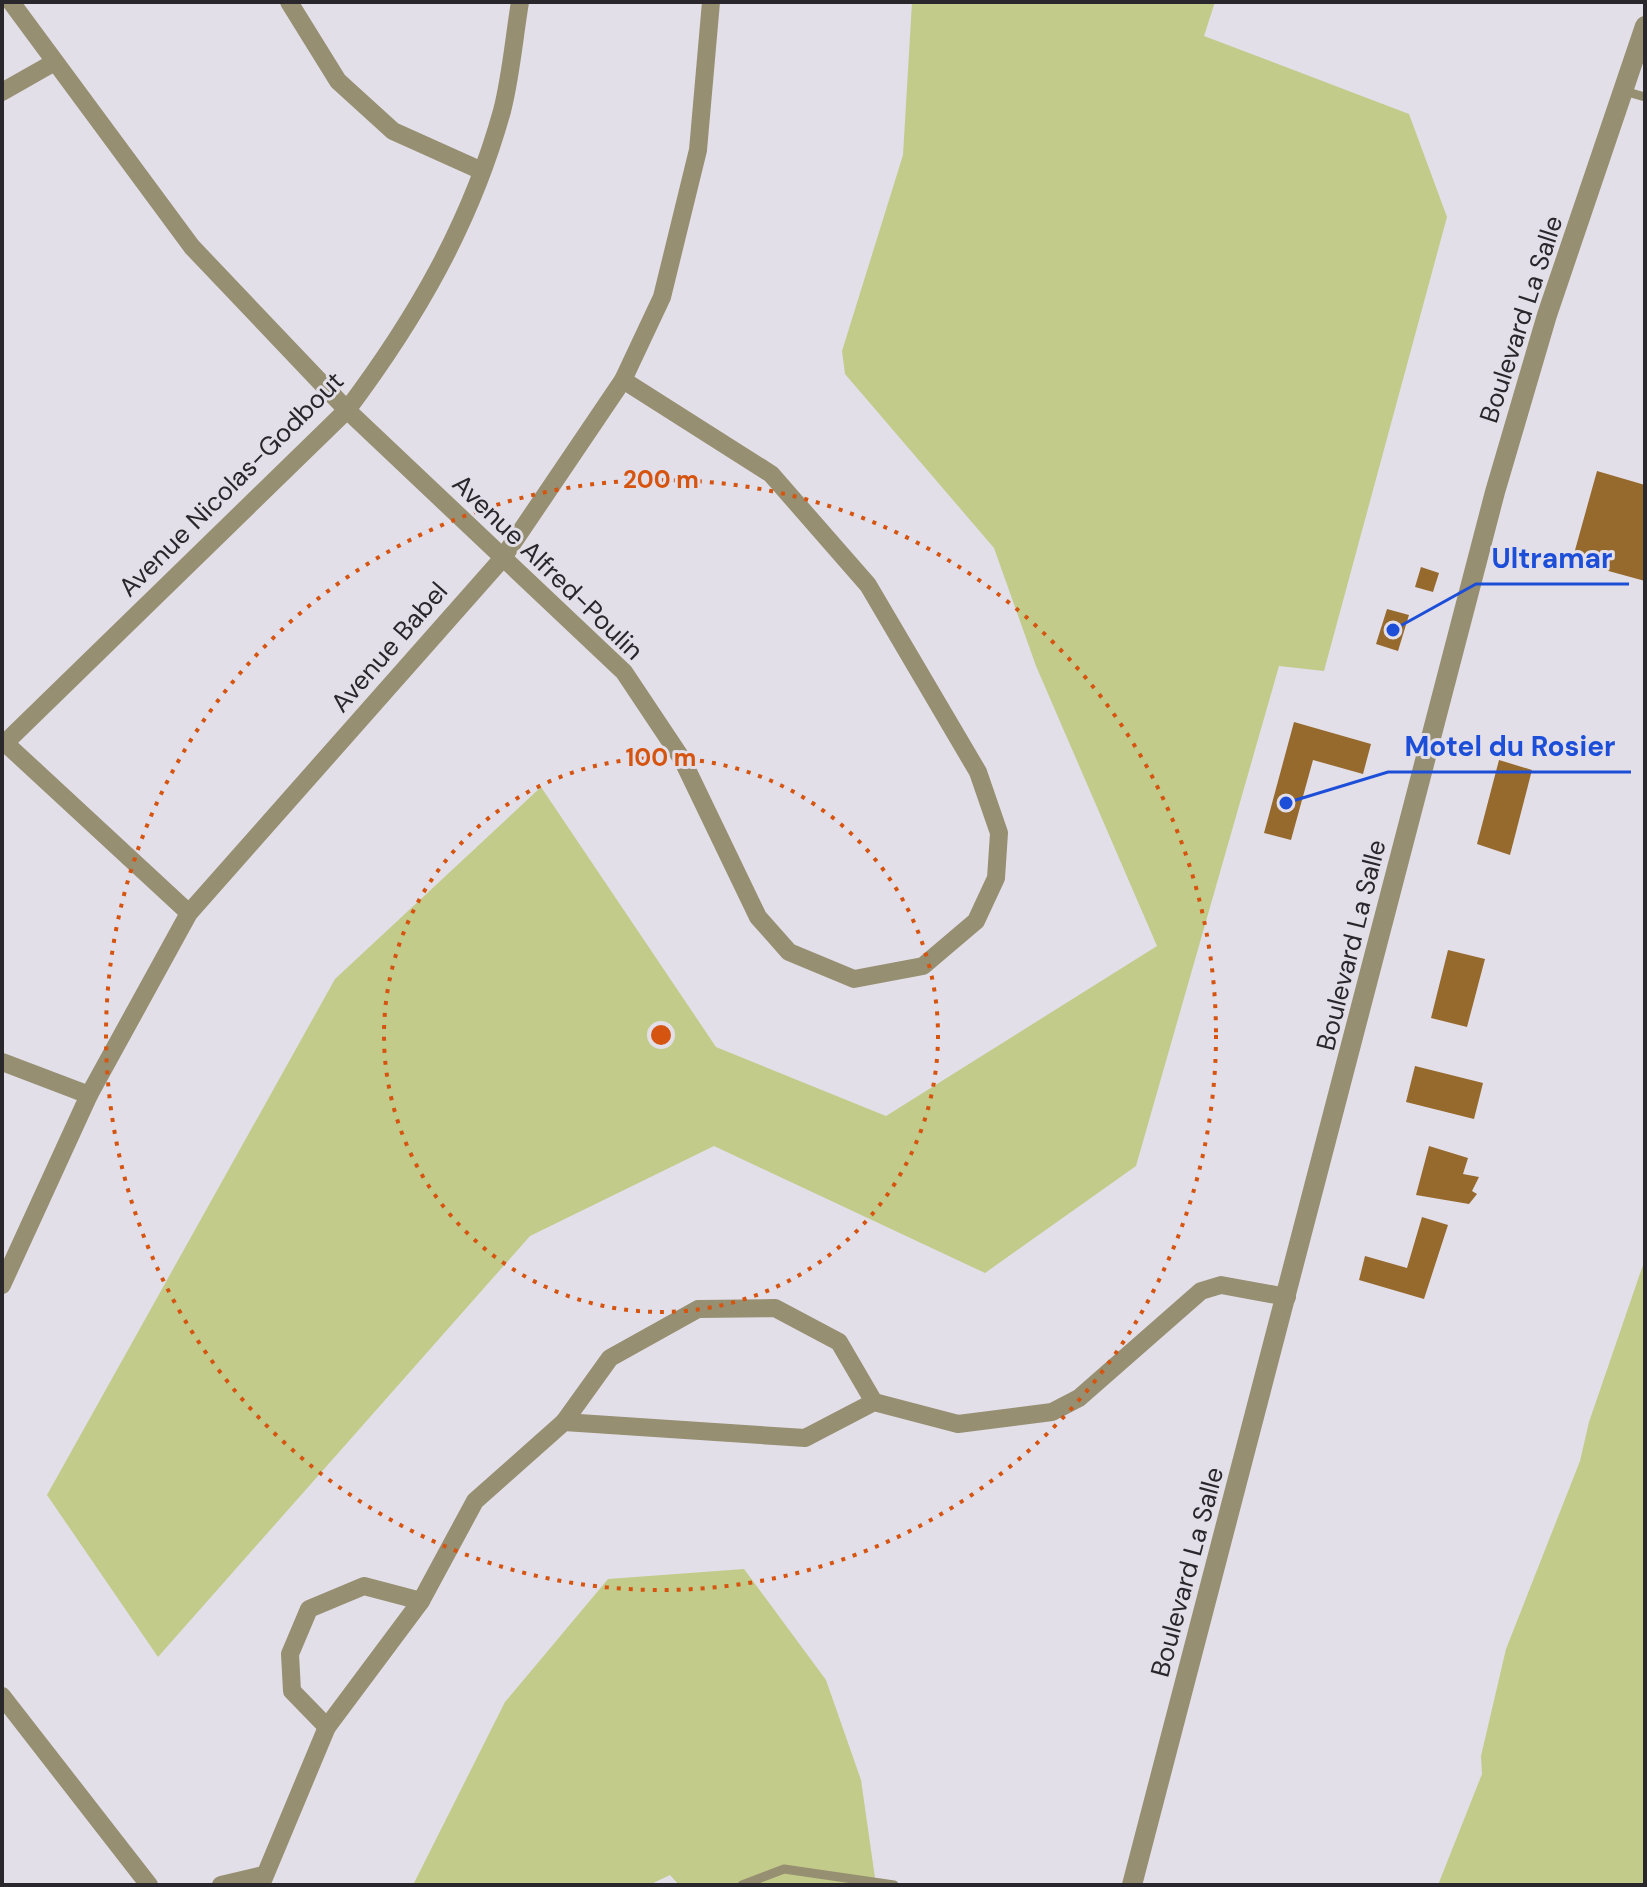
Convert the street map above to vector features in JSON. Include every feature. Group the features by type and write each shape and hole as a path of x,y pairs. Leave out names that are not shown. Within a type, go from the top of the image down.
{"street":[{"name":"Avenue Alfred-Poulin","path":"11,2 53,63 192,247 347,410 624,672 682,759 758,917 789,952 854,979 923,966 976,921 996,878 999,833 978,772 868,585 771,474 623,380"},
{"path":"289,2 338,81 393,131 482,171"},
{"name":"Avenue Nicolas-Godbout","path":"3,742 347,410 377,370 445,263 482,171 502,109 520,2"},
{"name":"Avenue Babel","path":"2,1285 89,1095 189,913 502,559 623,380 662,297 698,150 711,2"},
{"name":"Boulevard La Salle","path":"1132,1885 1495,492 1547,315 1645,26"},
{"path":"2,92 53,63"},
{"path":"3,742 189,913"},
{"path":"2,1062 89,1095"},
{"path":"564,1422 805,1438 874,1402 958,1424 1052,1412 1079,1398 1201,1291 1221,1285 1287,1297"},
{"path":"221,1885 262,1880 327,1727 421,1601 475,1501 564,1422 610,1358 698,1309 775,1308 839,1342 874,1402"},
{"path":"327,1727 292,1691 290,1654 309,1609 364,1586 421,1601"},
{"path":"4,1700 149,1885"}],"lane":[{"path":"1624,91 1645,97"},
{"path":"742,1885 784,1869 894,1885"}],"green space":[{"path":"912,2 1215,2 1204,36 1409,114 1447,217 1324,671 1279,666 1136,1166 985,1273 714,1146 530,1236 158,1657 47,1495 335,979 541,787 716,1047 886,1116 1157,946 1036,666 994,548 845,374 842,351 903,155"},
{"path":"1645,1259 1645,1885 1438,1885 1482,1774 1481,1756 1506,1649 1580,1461 1589,1422"},
{"path":"744,1569 826,1680 861,1780 876,1885 679,1885 670,1875 649,1885 413,1885 505,1702 608,1579"}],"building":[{"path":"1597,471 1645,485 1645,581 1572,561"},
{"path":"1421,567 1439,573 1433,592 1415,587"},
{"path":"1387,609 1409,615 1398,651 1376,644"},
{"path":"1294,722 1371,744 1363,774 1313,760 1291,840 1264,833"},
{"path":"1499,760 1532,770 1510,855 1477,844"},
{"path":"1448,950 1485,959 1467,1027 1431,1018"},
{"path":"1415,1066 1483,1083 1474,1119 1406,1102"},
{"path":"1429,1146 1468,1158 1463,1174 1479,1177 1472,1191 1477,1194 1469,1204 1416,1195"},
{"path":"1422,1217 1448,1225 1424,1299 1359,1280 1365,1256 1407,1268"}],"place":[{"name":"Ultramar","path":"1393,630"},
{"name":"Motel du Rosier","path":"1286,803"}]}
